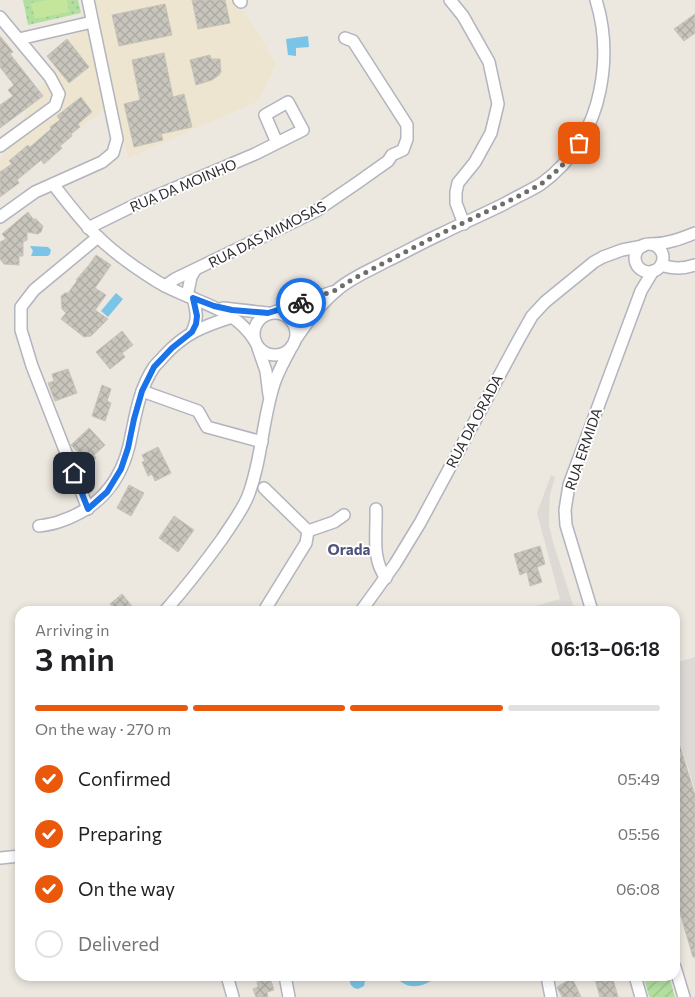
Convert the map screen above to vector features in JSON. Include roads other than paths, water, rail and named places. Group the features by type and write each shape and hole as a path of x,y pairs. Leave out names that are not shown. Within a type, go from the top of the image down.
{"street":[{"path":"0,217 36,192 102,162 113,153 116,139 88,0"},
{"path":"450,0 463,16 489,62 498,104 491,133 475,162 458,184 456,203 464,224"},
{"path":"214,306 242,324 266,353 278,355 288,350 321,305 336,290 353,279 541,184 560,168 573,152 585,133 597,105 604,51 602,18 596,0"},
{"path":"0,16 50,77 59,94 55,106 0,146"},
{"path":"19,39 92,22"},
{"name":"RUA DAS MIMOSAS","path":"165,286 175,279 316,211 403,150 407,140 407,125 353,41 345,38"},
{"name":"RUA DA MOINHO","path":"88,228 135,205 277,143"},
{"path":"53,184 88,228 125,259 165,286 214,306 232,310 280,313 291,320 296,333 294,343 274,383 255,474 247,498 235,520 170,606"},
{"path":"641,291 672,245 677,240 695,232"},
{"path":"88,509 32,366 21,330 21,308 34,290 98,237"},
{"name":"RUA DA ORADA","path":"365,606 386,578 420,523 518,338 532,316 545,302 594,262 603,257 622,250 677,240"},
{"path":"641,291 642,276 636,258 638,251 645,245 658,247 661,251 659,264"},
{"path":"612,254 620,253 629,256 644,271 659,264 681,269 695,265"},
{"path":"192,332 197,316 190,297 191,277 195,270"},
{"path":"269,402 266,371 253,334 257,321 262,316 336,290"},
{"name":"RUA ERMIDA","path":"590,606 566,525 566,498 569,485 641,291"},
{"path":"39,526 61,521 88,509 107,492 121,469 142,391 154,367 172,348 192,332 232,317"},
{"path":"142,391 198,411 207,427 262,442"},
{"path":"264,488 308,532"},
{"path":"376,509 377,560 380,571 386,578"},
{"path":"308,532 334,522 344,515"},
{"path":"267,606 306,543 308,532"},
{"path":"0,858 15,856"},
{"path":"228,981 233,997"},
{"path":"286,981 289,997"},
{"path":"548,981 551,997"},
{"path":"636,981 641,997"},
{"path":"679,981 684,997"}],"water":[{"path":"308,36 309,47 296,48 296,56 288,55 286,39"},
{"path":"30,246 48,247 51,250 50,254 48,256 31,256 33,251"},
{"path":"116,293 123,299 108,317 101,311"},
{"path":"350,981 365,981 364,986 358,989 351,984"},
{"path":"400,981 431,981 416,986"}],"district":[{"name":"Orada","path":"349,549"}]}
